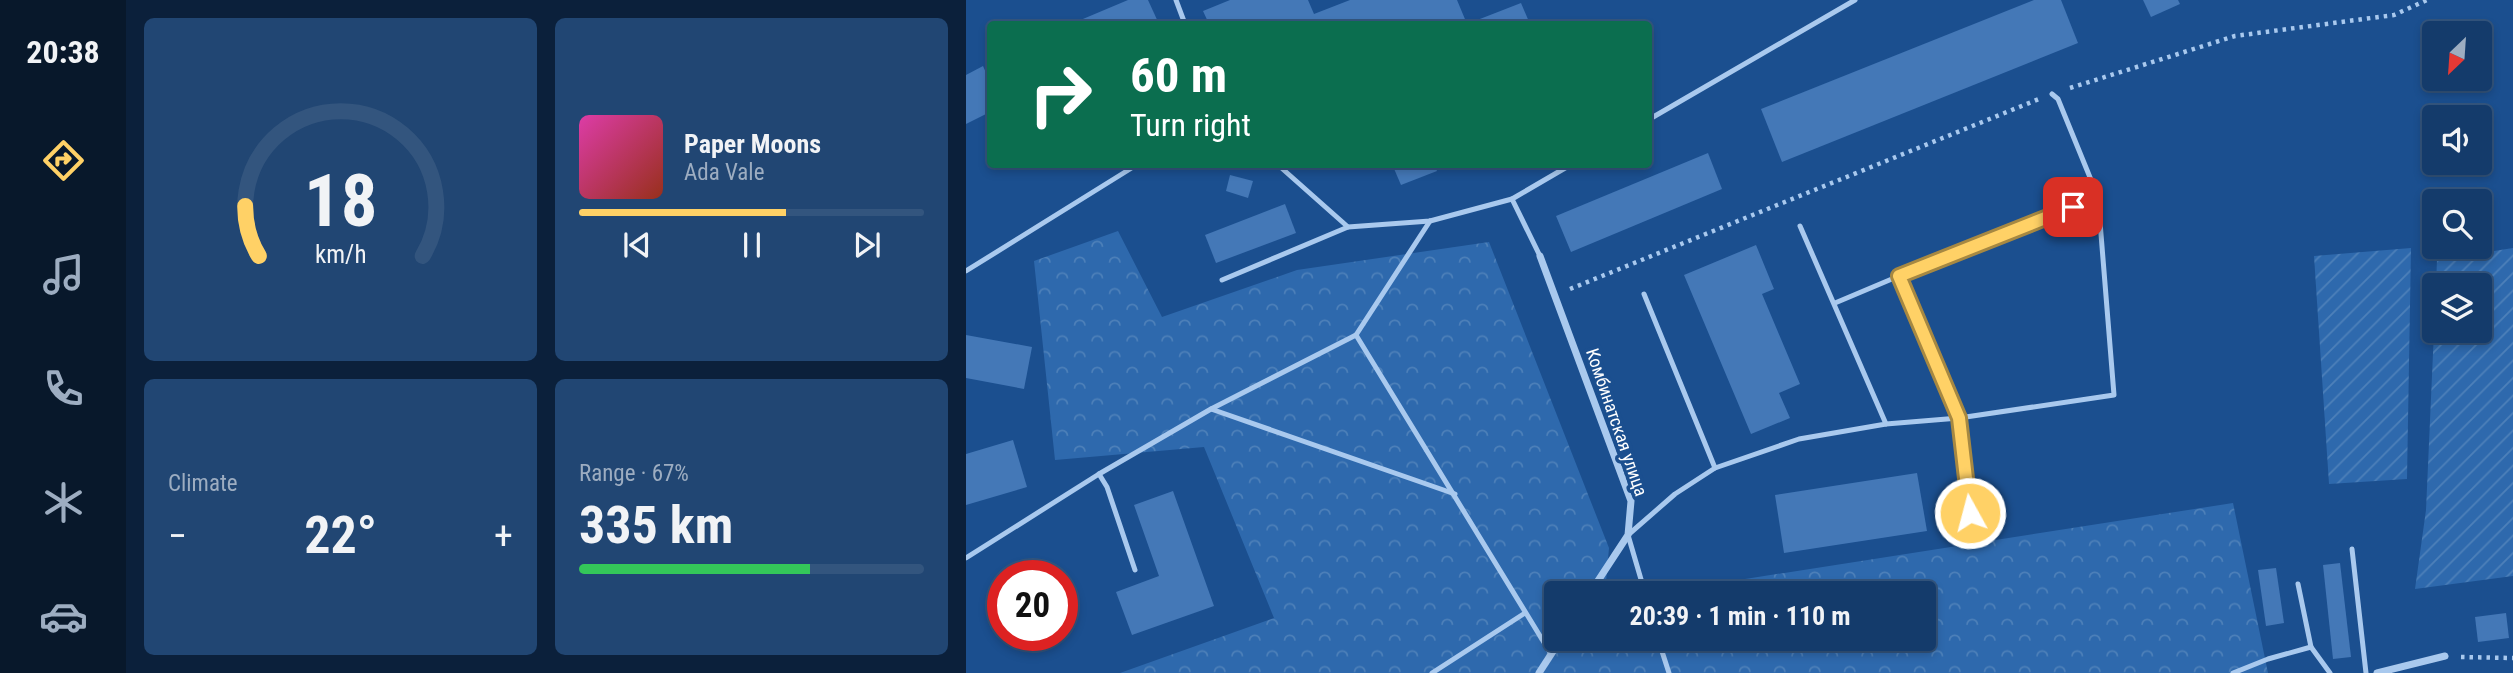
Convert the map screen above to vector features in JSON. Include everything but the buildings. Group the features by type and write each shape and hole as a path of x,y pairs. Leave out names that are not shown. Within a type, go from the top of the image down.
{"street":[{"name":"Комбинатская улица","path":"1540,256 1631,501 1628,535 1598,581"},
{"path":"1539,673 1553,651"},
{"path":"2377,673 2445,656"}],"lane":[{"path":"1176,0 1184,21"},
{"path":"1652,118 1855,0"},
{"path":"1641,581 1628,535 1675,494 1715,468 1799,439 1886,424 1959,418 2114,395 2098,197 2058,99 2052,94"},
{"path":"966,271 1132,168"},
{"path":"1282,168 1348,227"},
{"path":"1222,280 1348,227 1430,221 1512,199 1565,168"},
{"path":"1835,303 2098,197"},
{"path":"1512,199 1540,256"},
{"path":"966,558 1099,474 1211,409 1356,335 1430,221"},
{"path":"1800,226 1886,424"},
{"path":"1899,276 1959,418 1970,513"},
{"path":"1644,294 1715,468"},
{"path":"1356,335 1551,654"},
{"path":"1211,409 1455,494"},
{"path":"1099,474 1107,486 1135,570"},
{"path":"2352,549 2366,673"},
{"path":"2298,584 2311,647 2330,673"},
{"path":"1432,673 1525,613"},
{"path":"2233,673 2268,659 2311,647"},
{"path":"1662,651 1669,673"}],"path":[{"path":"1555,295 2052,94 2235,36 2394,15 2427,0"},
{"path":"2445,656 2513,658"}],"green space":[{"path":"1118,231 1162,317 1297,270 1489,242 1609,548 1606,581 1544,581 1544,651 1936,651 1936,581 1733,581 2233,503 2268,673 1120,673 1274,618 1204,447 1055,460 1034,261"},
{"path":"2411,248 2407,479 2329,484 2314,256"},
{"path":"2513,248 2513,576 2415,589 2426,510 2433,343 2492,343 2492,273 2436,273 2437,260 2492,259 2492,251"}],"route":[{"path":"1970,513 1959,418 1899,276 2073,207"}]}
